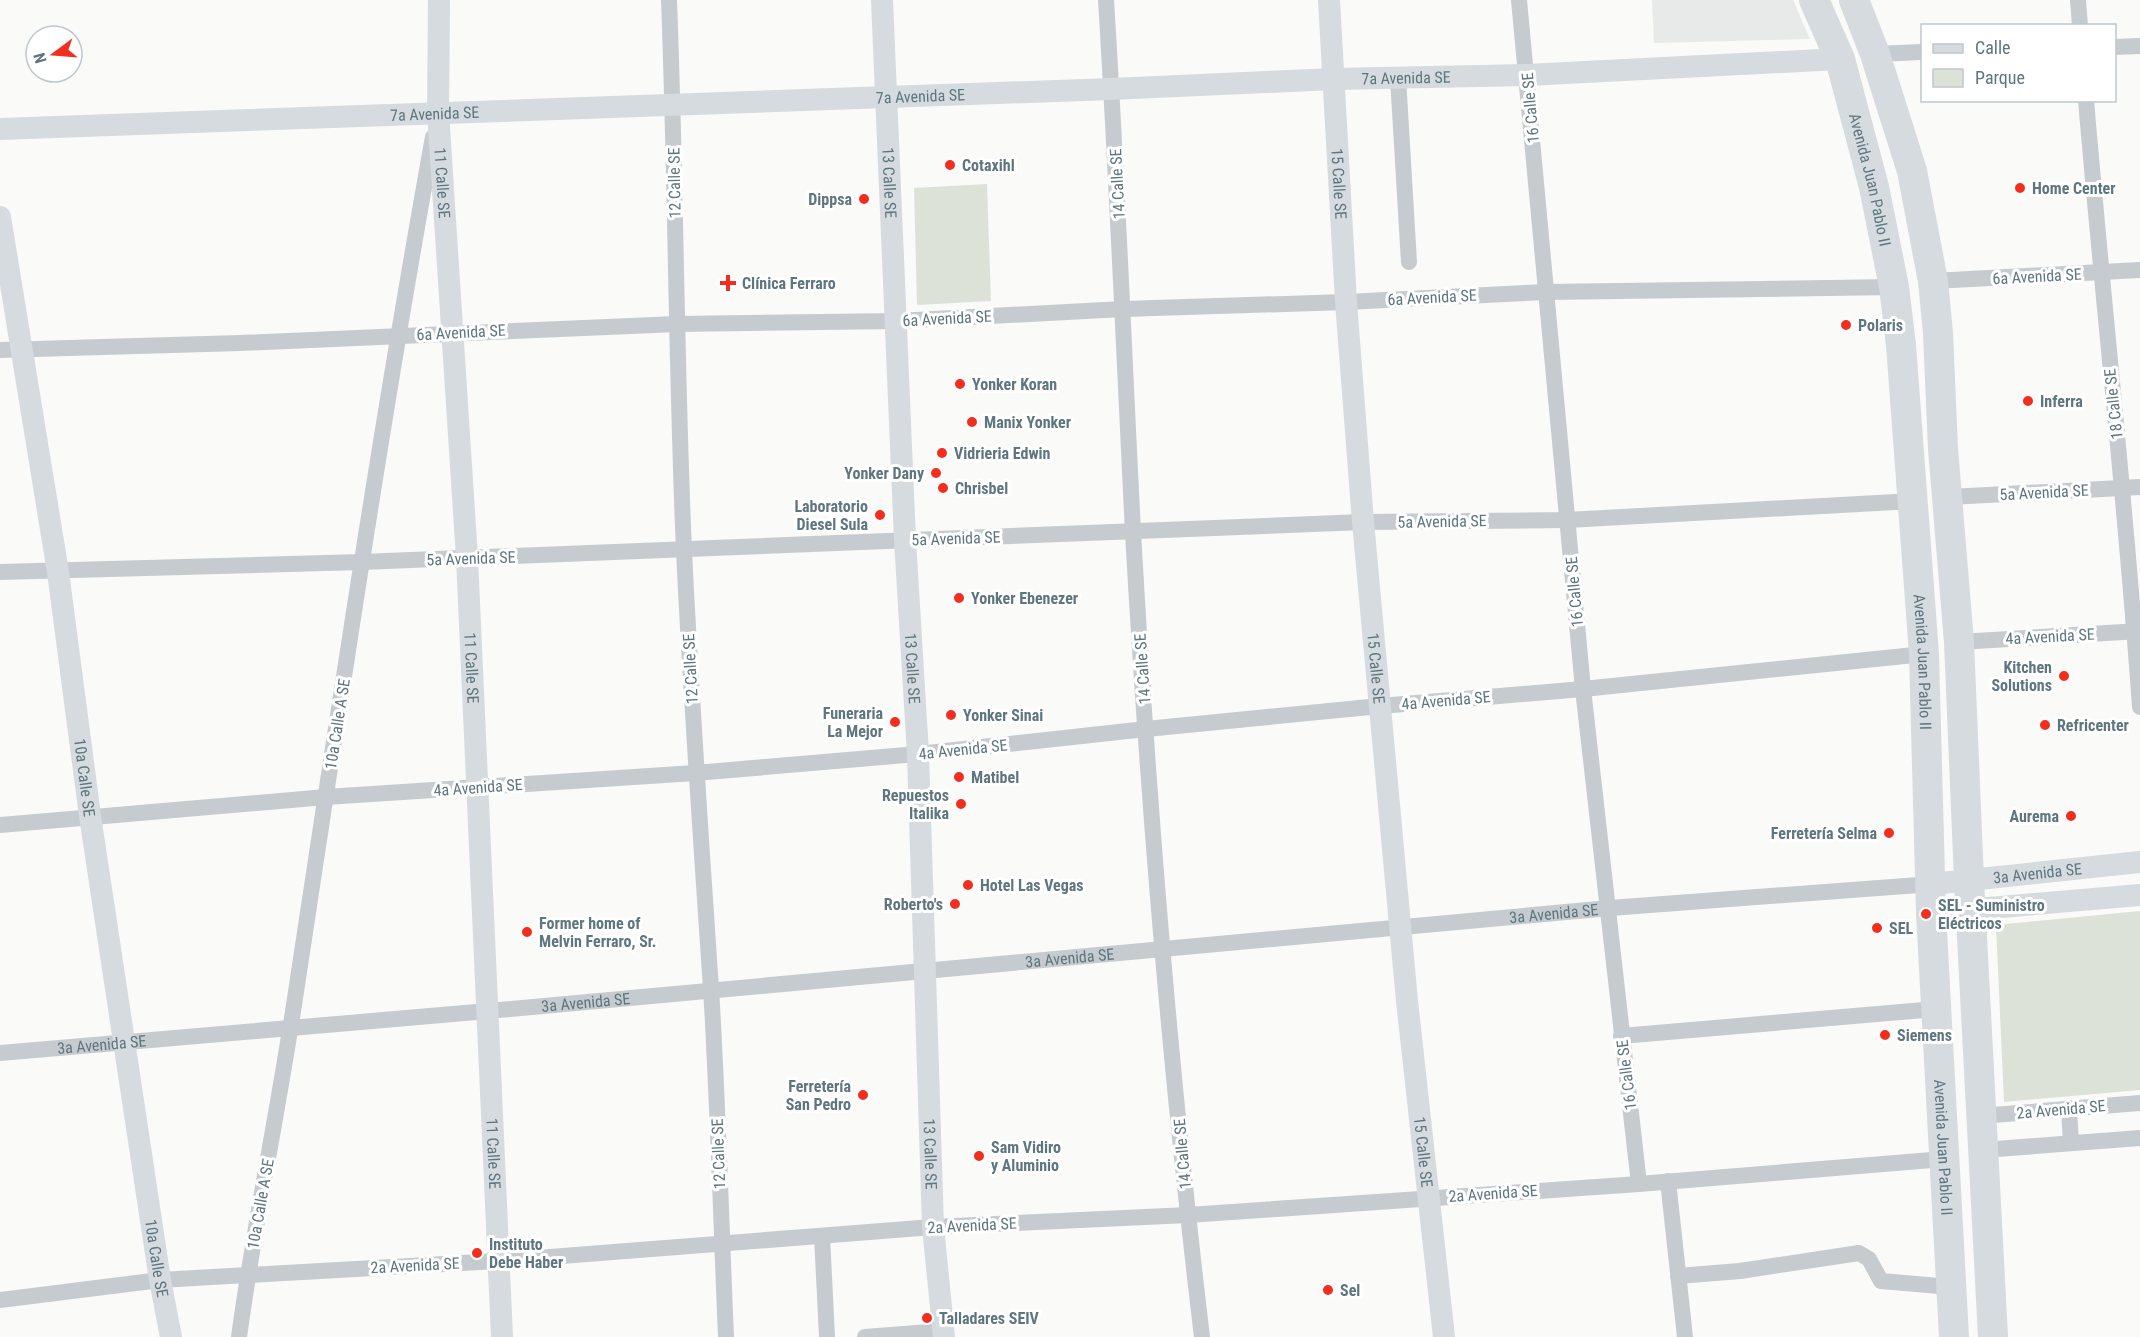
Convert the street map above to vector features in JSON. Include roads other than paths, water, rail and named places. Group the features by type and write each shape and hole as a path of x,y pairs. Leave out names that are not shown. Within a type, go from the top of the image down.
{"highway":[{"name":"Avenida Juan Pablo II","path":"1814,0 1840,59 1874,188 1894,287 1901,345 1924,654 1931,898 1954,1337"},
{"path":"1854,0 1875,54 1912,171 1933,281 1959,642 1970,909 1993,1337"}],"street":[{"name":"11 Calle SE","path":"439,0 438,112 467,558 502,1337"},
{"name":"12 Calle SE","path":"669,0 684,549 695,773 711,991 726,1337"},
{"name":"13 Calle SE","path":"882,0 905,540 918,754 933,1227 944,1334"},
{"name":"14 Calle SE","path":"1106,0 1124,309 1133,532 1146,729 1163,950 1202,1337"},
{"name":"15 Calle SE","path":"1329,0 1346,302 1363,522 1401,928 1444,1337"},
{"name":"16 Calle SE","path":"1519,0 1583,689 1610,908 1621,1036 1639,1184"},
{"path":"2078,0 2080,24"},
{"path":"2116,46 2140,46"},
{"path":"1875,54 1921,52"},
{"name":"7a Avenida SE","path":"0,129 1334,79 1527,75 1840,59"},
{"path":"1398,78 1409,262"},
{"name":"18 Calle SE","path":"2086,102 2100,273 2138,631 2140,707"},
{"name":"10a Calle A SE","path":"239,1337 247,1275 291,1028 397,335 438,112"},
{"name":"10a Calle SE","path":"0,217 11,349 58,572 90,816 160,1280 171,1337"},
{"name":"6a Avenida SE","path":"1933,281 2140,270"},
{"name":"6a Avenida SE","path":"11,349 240,343 677,324 897,321 1124,309 1346,302 1546,292 1894,287"},
{"name":"5a Avenida SE","path":"1949,496 2140,487"},
{"name":"5a Avenida SE","path":"0,572 362,562 1363,522 1567,520 1913,501"},
{"name":"4a Avenida SE","path":"1959,642 2138,631"},
{"name":"4a Avenida SE","path":"0,825 326,797 695,773 918,754 1380,705 1583,689 1924,654"},
{"name":"3a Avenida SE","path":"1931,898 1969,880 2140,862"},
{"name":"3a Avenida SE","path":"0,1053 711,991 1610,908 1931,898 1970,909 2140,894"},
{"path":"1621,1036 1936,1009"},
{"name":"2a Avenida SE","path":"1981,1116 2140,1103"},
{"path":"2069,1108 2071,1143"},
{"path":"1983,1150 2140,1138"},
{"name":"2a Avenida SE","path":"0,1300 160,1280 498,1261 933,1227 1188,1215 1639,1184 1944,1159"},
{"path":"1668,1181 1685,1337"},
{"path":"822,1236 827,1337"},
{"path":"1678,1276 1740,1271 1859,1253 1869,1259 1881,1281 1951,1287"},
{"path":"866,1337 944,1334"}],"place":[{"name":"Cotaxihl","path":"950,165"},
{"name":"Home Center","path":"2020,188"},
{"name":"Dippsa","path":"864,199"},
{"name":"Clínica Ferraro","path":"728,283"},
{"name":"Polaris","path":"1846,325"},
{"name":"Yonker Koran","path":"960,384"},
{"name":"Inferra","path":"2028,401"},
{"name":"Manix Yonker","path":"972,422"},
{"name":"Vidrieria Edwin","path":"942,453"},
{"name":"Yonker Dany","path":"936,473"},
{"name":"Chrisbel","path":"943,488"},
{"name":"Laboratorio Diesel Sula","path":"880,515"},
{"name":"Yonker Ebenezer","path":"959,598"},
{"name":"Kitchen Solutions","path":"2064,676"},
{"name":"Yonker Sinai","path":"951,715"},
{"name":"Funeraria La Mejor","path":"895,722"},
{"name":"Refricenter","path":"2045,725"},
{"name":"Matibel","path":"959,777"},
{"name":"Repuestos Italika","path":"961,804"},
{"name":"Aurema","path":"2071,816"},
{"name":"Ferretería Selma","path":"1889,833"},
{"name":"Hotel Las Vegas","path":"968,885"},
{"name":"Roberto's","path":"955,904"},
{"name":"SEL - Suministro Eléctricos","path":"1926,914"},
{"name":"SEL","path":"1877,928"},
{"name":"Former home of Melvin Ferraro, Sr.","path":"527,932"},
{"name":"Siemens","path":"1885,1035"},
{"name":"Ferretería San Pedro","path":"863,1095"},
{"name":"Sam Vidiro y Aluminio","path":"979,1156"},
{"name":"Instituto Debe Haber","path":"477,1253"},
{"name":"Sel","path":"1328,1290"},
{"name":"Talladares SEIV","path":"927,1318"}]}
